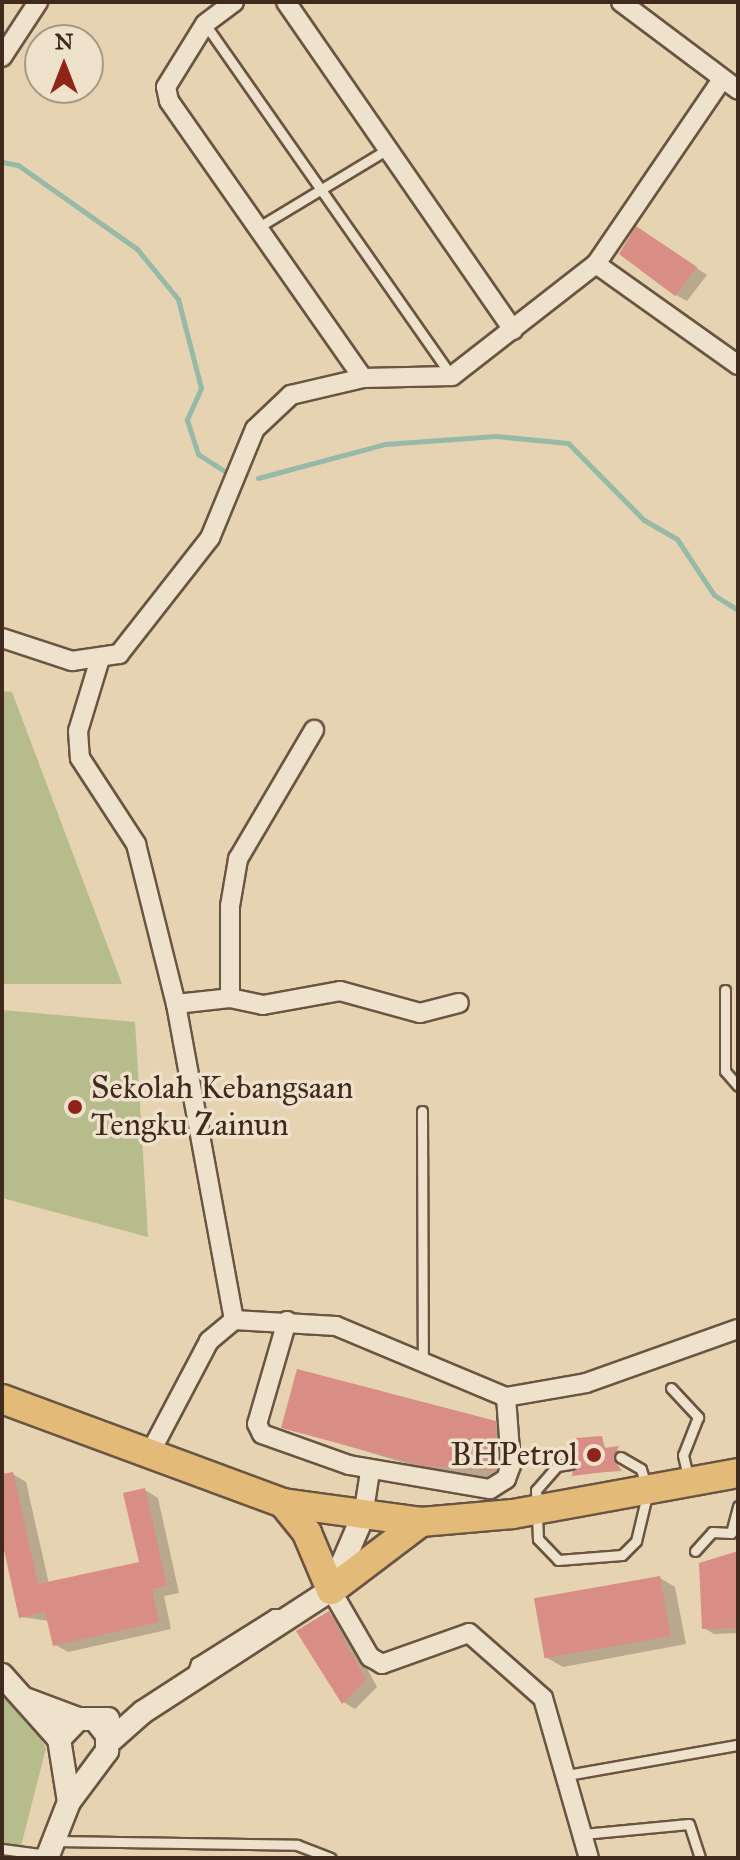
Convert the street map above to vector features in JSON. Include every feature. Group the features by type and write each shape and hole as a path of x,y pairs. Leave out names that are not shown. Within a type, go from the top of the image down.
{"highway":[{"path":"2,1399 283,1503 421,1522 533,1510 738,1473"},
{"path":"283,1503 307,1533 331,1590 421,1522"}],"street":[{"path":"2,57 38,2"},
{"path":"234,2 205,24 166,87 169,101 363,378"},
{"path":"286,2 390,147 513,330"},
{"path":"2,638 72,661 99,662 119,654 210,538 255,429 291,395 363,378 452,376 596,264 730,85 621,2"},
{"path":"596,264 738,365"},
{"path":"99,662 78,731 80,758 136,844 176,1004 234,1320"},
{"path":"230,998 230,906 238,859 314,730"},
{"path":"176,1004 230,998 263,1005 353,992 420,1013 459,1003"},
{"path":"150,1453 209,1341 234,1320 336,1326 506,1397 586,1383 738,1329"},
{"path":"287,1321 257,1408 262,1434 370,1472 490,1489 506,1479 511,1465 506,1397"},
{"path":"49,1852 69,1802 89,1767 108,1743 143,1712 299,1615 331,1590 363,1516 370,1472"},
{"path":"331,1590 370,1657 382,1664 459,1631 485,1643 543,1698 589,1858"},
{"path":"2,1675 25,1699 61,1748 89,1767"},
{"path":"25,1699 87,1720 143,1712"},
{"path":"87,1720 108,1743"},
{"path":"61,1748 87,1720"},
{"path":"61,1748 69,1802"}],"lane":[{"path":"205,24 452,376"},
{"path":"257,228 390,147"},
{"path":"725,990 725,1071 738,1086"},
{"path":"422,1111 423,1362"},
{"path":"671,1388 698,1417 683,1455 690,1483"},
{"path":"570,1464 557,1466 536,1490 533,1510 538,1539 558,1560 622,1555 636,1541 648,1491 641,1469 620,1457"},
{"path":"695,1551 712,1532 735,1536 738,1506"},
{"path":"567,1775 738,1745"},
{"path":"583,1834 689,1824 700,1858"},
{"path":"2,1849 49,1852 297,1845 331,1858"}],"green space":[{"path":"2,691 12,692 122,984 2,984"},
{"name":"Sekolah Kebangsaan Tengku Zainun","path":"2,1010 135,1022 148,1237 2,1198"},
{"path":"2,1669 46,1748 18,1858 2,1858"}],"building":[{"path":"636,226 697,267 675,296 619,254"},
{"path":"297,1369 496,1421 496,1471 424,1466 281,1428"},
{"name":"BHPetrol","path":"602,1436 604,1448 619,1446 613,1458 621,1470 572,1476 576,1438"},
{"path":"13,1472 38,1584 139,1562 123,1493 145,1488 167,1586 152,1589 159,1622 53,1646 45,1612 19,1618 2,1541 2,1474"},
{"path":"738,1551 738,1628 702,1629 699,1563"},
{"path":"660,1576 671,1636 545,1658 534,1598"},
{"path":"329,1611 366,1680 342,1704 296,1631"}],"waterway":[{"path":"2,162 18,165 137,249 178,299 201,388 187,420 198,454 229,474"},
{"path":"258,478 385,444 496,436 568,443 644,520 677,539 714,595 738,610"}],"place":[{"name":"Sekolah Kebangsaan Tengku Zainun","path":"75,1107"},
{"name":"BHPetrol","path":"594,1455"}]}
